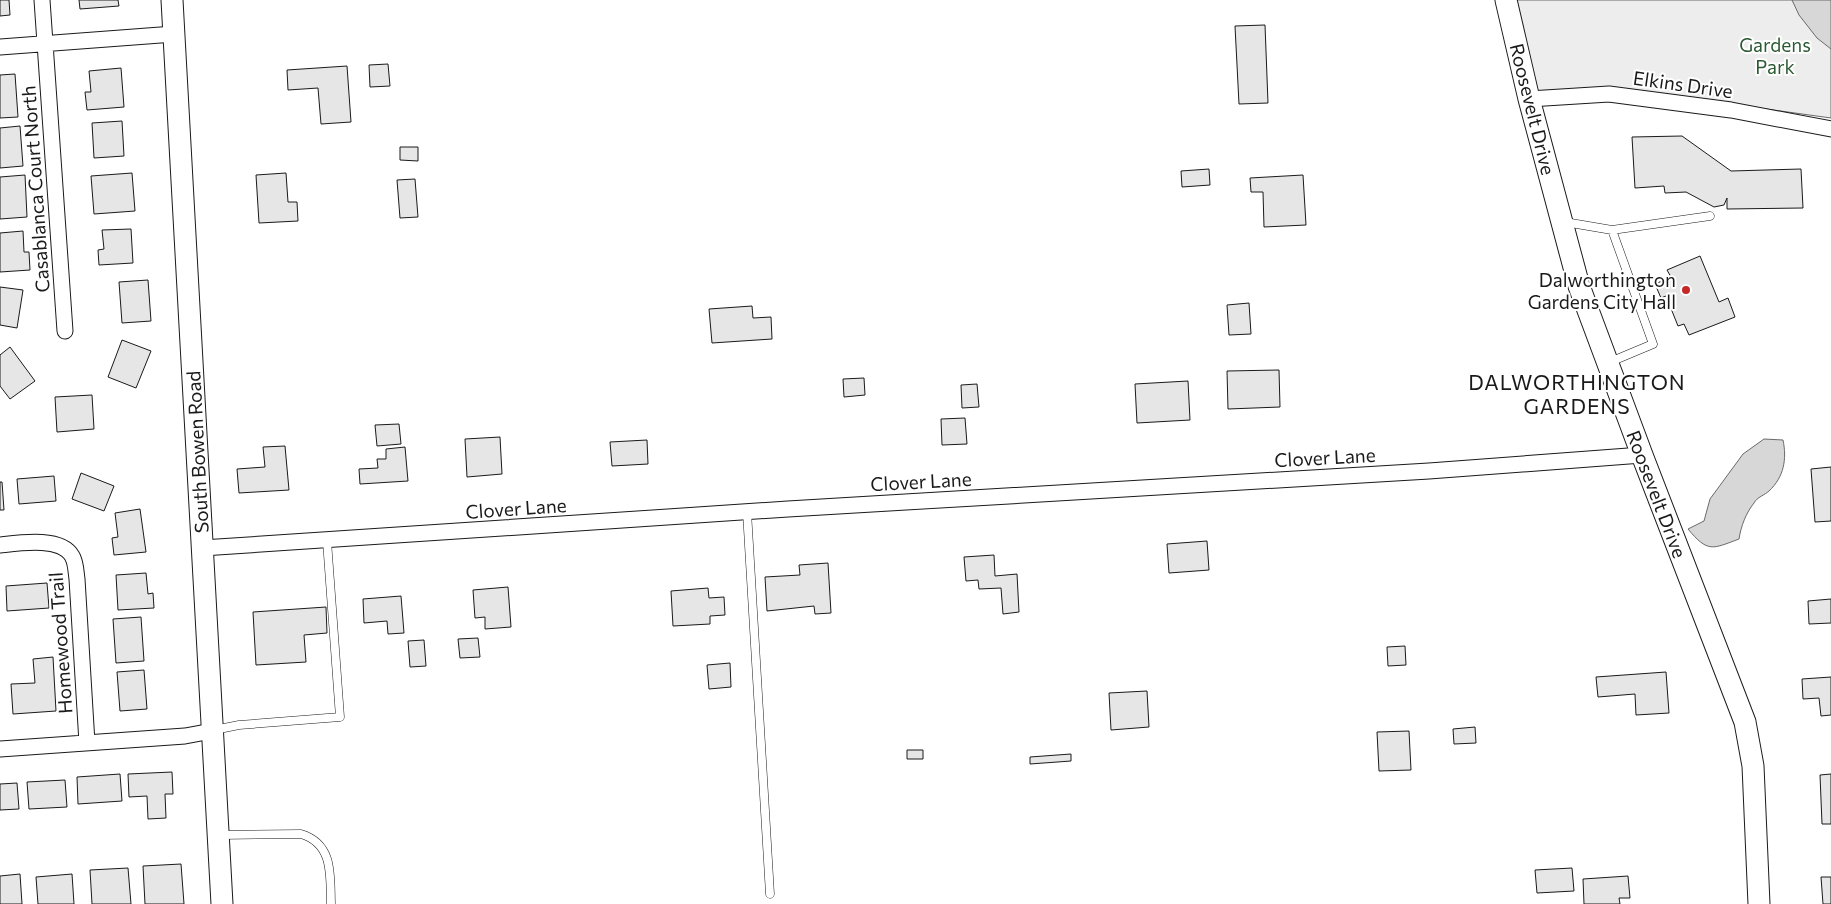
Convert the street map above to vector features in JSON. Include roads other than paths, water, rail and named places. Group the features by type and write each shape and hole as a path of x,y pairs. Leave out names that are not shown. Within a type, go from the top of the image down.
{"street":[{"name":"Casablanca Court North","path":"42,0 65,331"},
{"name":"South Bowen Road","path":"172,0 222,904"},
{"name":"Roosevelt Drive","path":"1506,0 1529,99 1579,286 1745,722 1753,766 1758,904"},
{"path":"0,47 174,34"},
{"name":"Elkins Drive","path":"1529,99 1609,94 1731,110 1831,129"},
{"name":"Clover Lane","path":"202,548 747,512 1439,470 1642,455"},
{"name":"Homewood Trail","path":"0,545 42,542 55,544 72,556 77,580 87,743"},
{"path":"0,749 185,736 212,731"}],"lane":[{"path":"1562,222 1612,230 1710,216"},
{"path":"1608,363 1653,344 1612,230"},
{"path":"747,512 770,894"},
{"path":"212,731 239,725 340,717 327,541"},
{"path":"218,836 301,834 311,838 324,850 328,860 331,904"}],"place":[{"name":"Dalworthington Gardens City Hall","path":"1686,290"}],"district":[{"name":"DALWORTHINGTON GARDENS","path":"1577,393"}],"park label":[{"name":"Gardens Park","path":"1775,55"}]}
